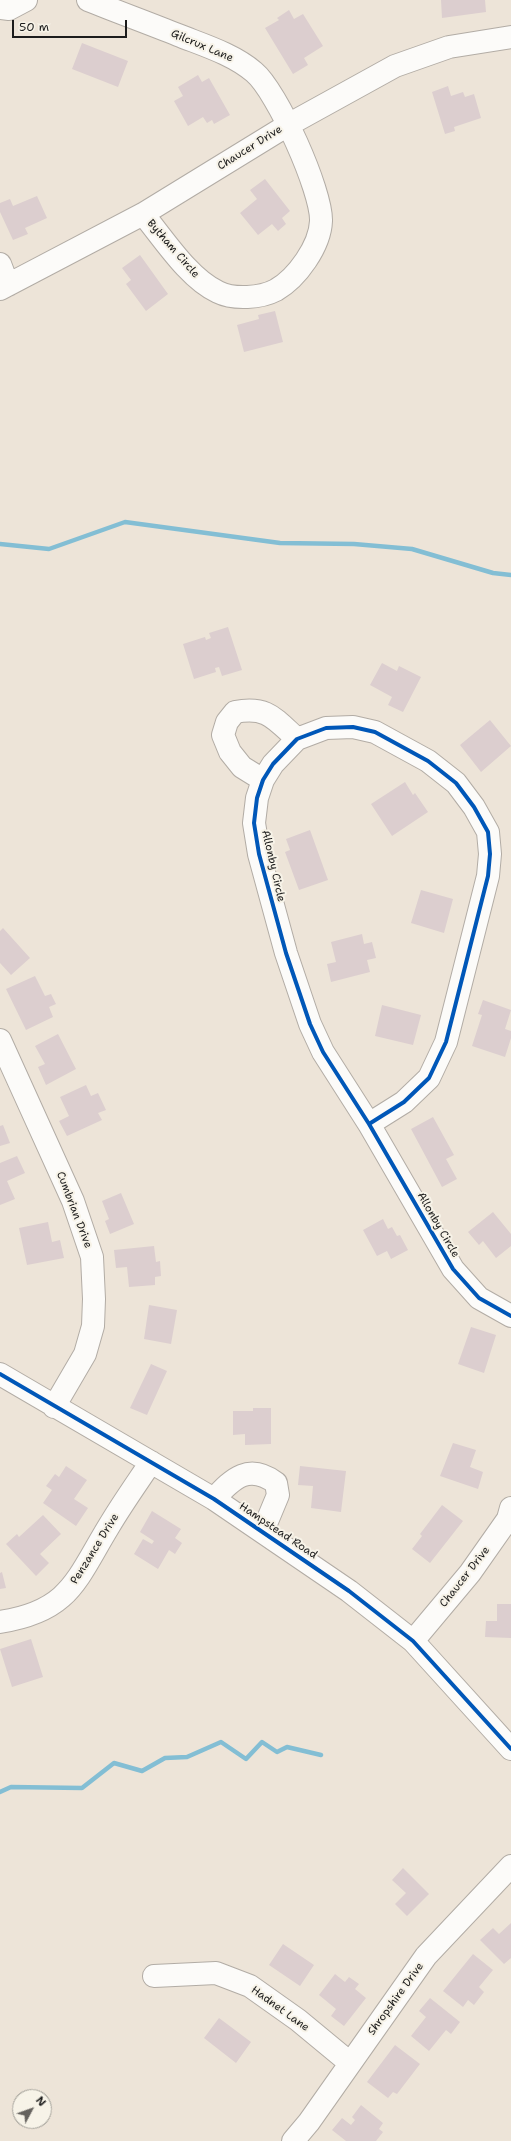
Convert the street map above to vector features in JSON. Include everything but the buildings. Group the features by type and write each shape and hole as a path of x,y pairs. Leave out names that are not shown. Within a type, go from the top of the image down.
{"street":[{"path":"0,8 9,9 26,0"},
{"name":"Gilcrux Lane","path":"88,0 206,46 238,61 254,72 267,86 288,125"},
{"name":"Chaucer Drive","path":"4,287 143,214 288,125 395,66 449,47 511,37"},
{"name":"Bytham Circle","path":"143,214 191,272 204,284 218,293 239,296 260,296 277,290 306,262 316,241 321,222 319,204 288,125"},
{"path":"0,264 4,287"},
{"path":"263,780 242,767 230,752 223,735 227,722 235,712 261,710 274,718 297,738"},
{"name":"Allonby Circle","path":"369,1124 404,1102 429,1078 446,1042 488,876 490,854 488,832 474,807 456,784 428,761 375,732 353,727 326,728 297,738 273,764 263,780 257,798 254,823 259,854 286,953 310,1024 323,1052 369,1124 453,1269 479,1298 511,1316"},
{"name":"Cumbrian Drive","path":"0,1040 73,1201 92,1257 94,1299 93,1326 85,1354 54,1407"},
{"name":"Hampstead Road","path":"0,1374 54,1407 214,1499 349,1590 413,1641 511,1749"},
{"name":"Penzance Drive","path":"0,1622 24,1618 38,1612 67,1593 90,1562 108,1526 151,1462"},
{"path":"214,1499 227,1484 237,1477 253,1473 267,1476 276,1483 278,1495 263,1531"},
{"name":"Chaucer Drive","path":"413,1641 470,1573 508,1519 511,1508"},
{"name":"Shropshire Drive","path":"293,2141 309,2122 426,1956 511,1866"},
{"name":"Hadnet Lane","path":"154,1976 216,1973 250,1986 298,2020 350,2063"}],"waterway":[{"path":"0,544 49,549 125,522 280,543 354,544 412,549 493,573 511,575"},
{"path":"0,1792 11,1787 82,1788 114,1763 142,1771 165,1758 187,1757 221,1742 246,1759 262,1742 277,1752 287,1747 321,1755"}],"cycle path":[{"path":"369,1124 404,1102 429,1078 446,1042 488,876 490,854 488,832 474,807 456,783 428,761 375,732 353,727 326,728 297,739 273,764 263,780 257,798 254,823 259,854 286,953 310,1024 323,1052 369,1124 453,1269 479,1298 511,1316"},
{"path":"0,1374 214,1499 349,1591 413,1641 511,1749"}]}
